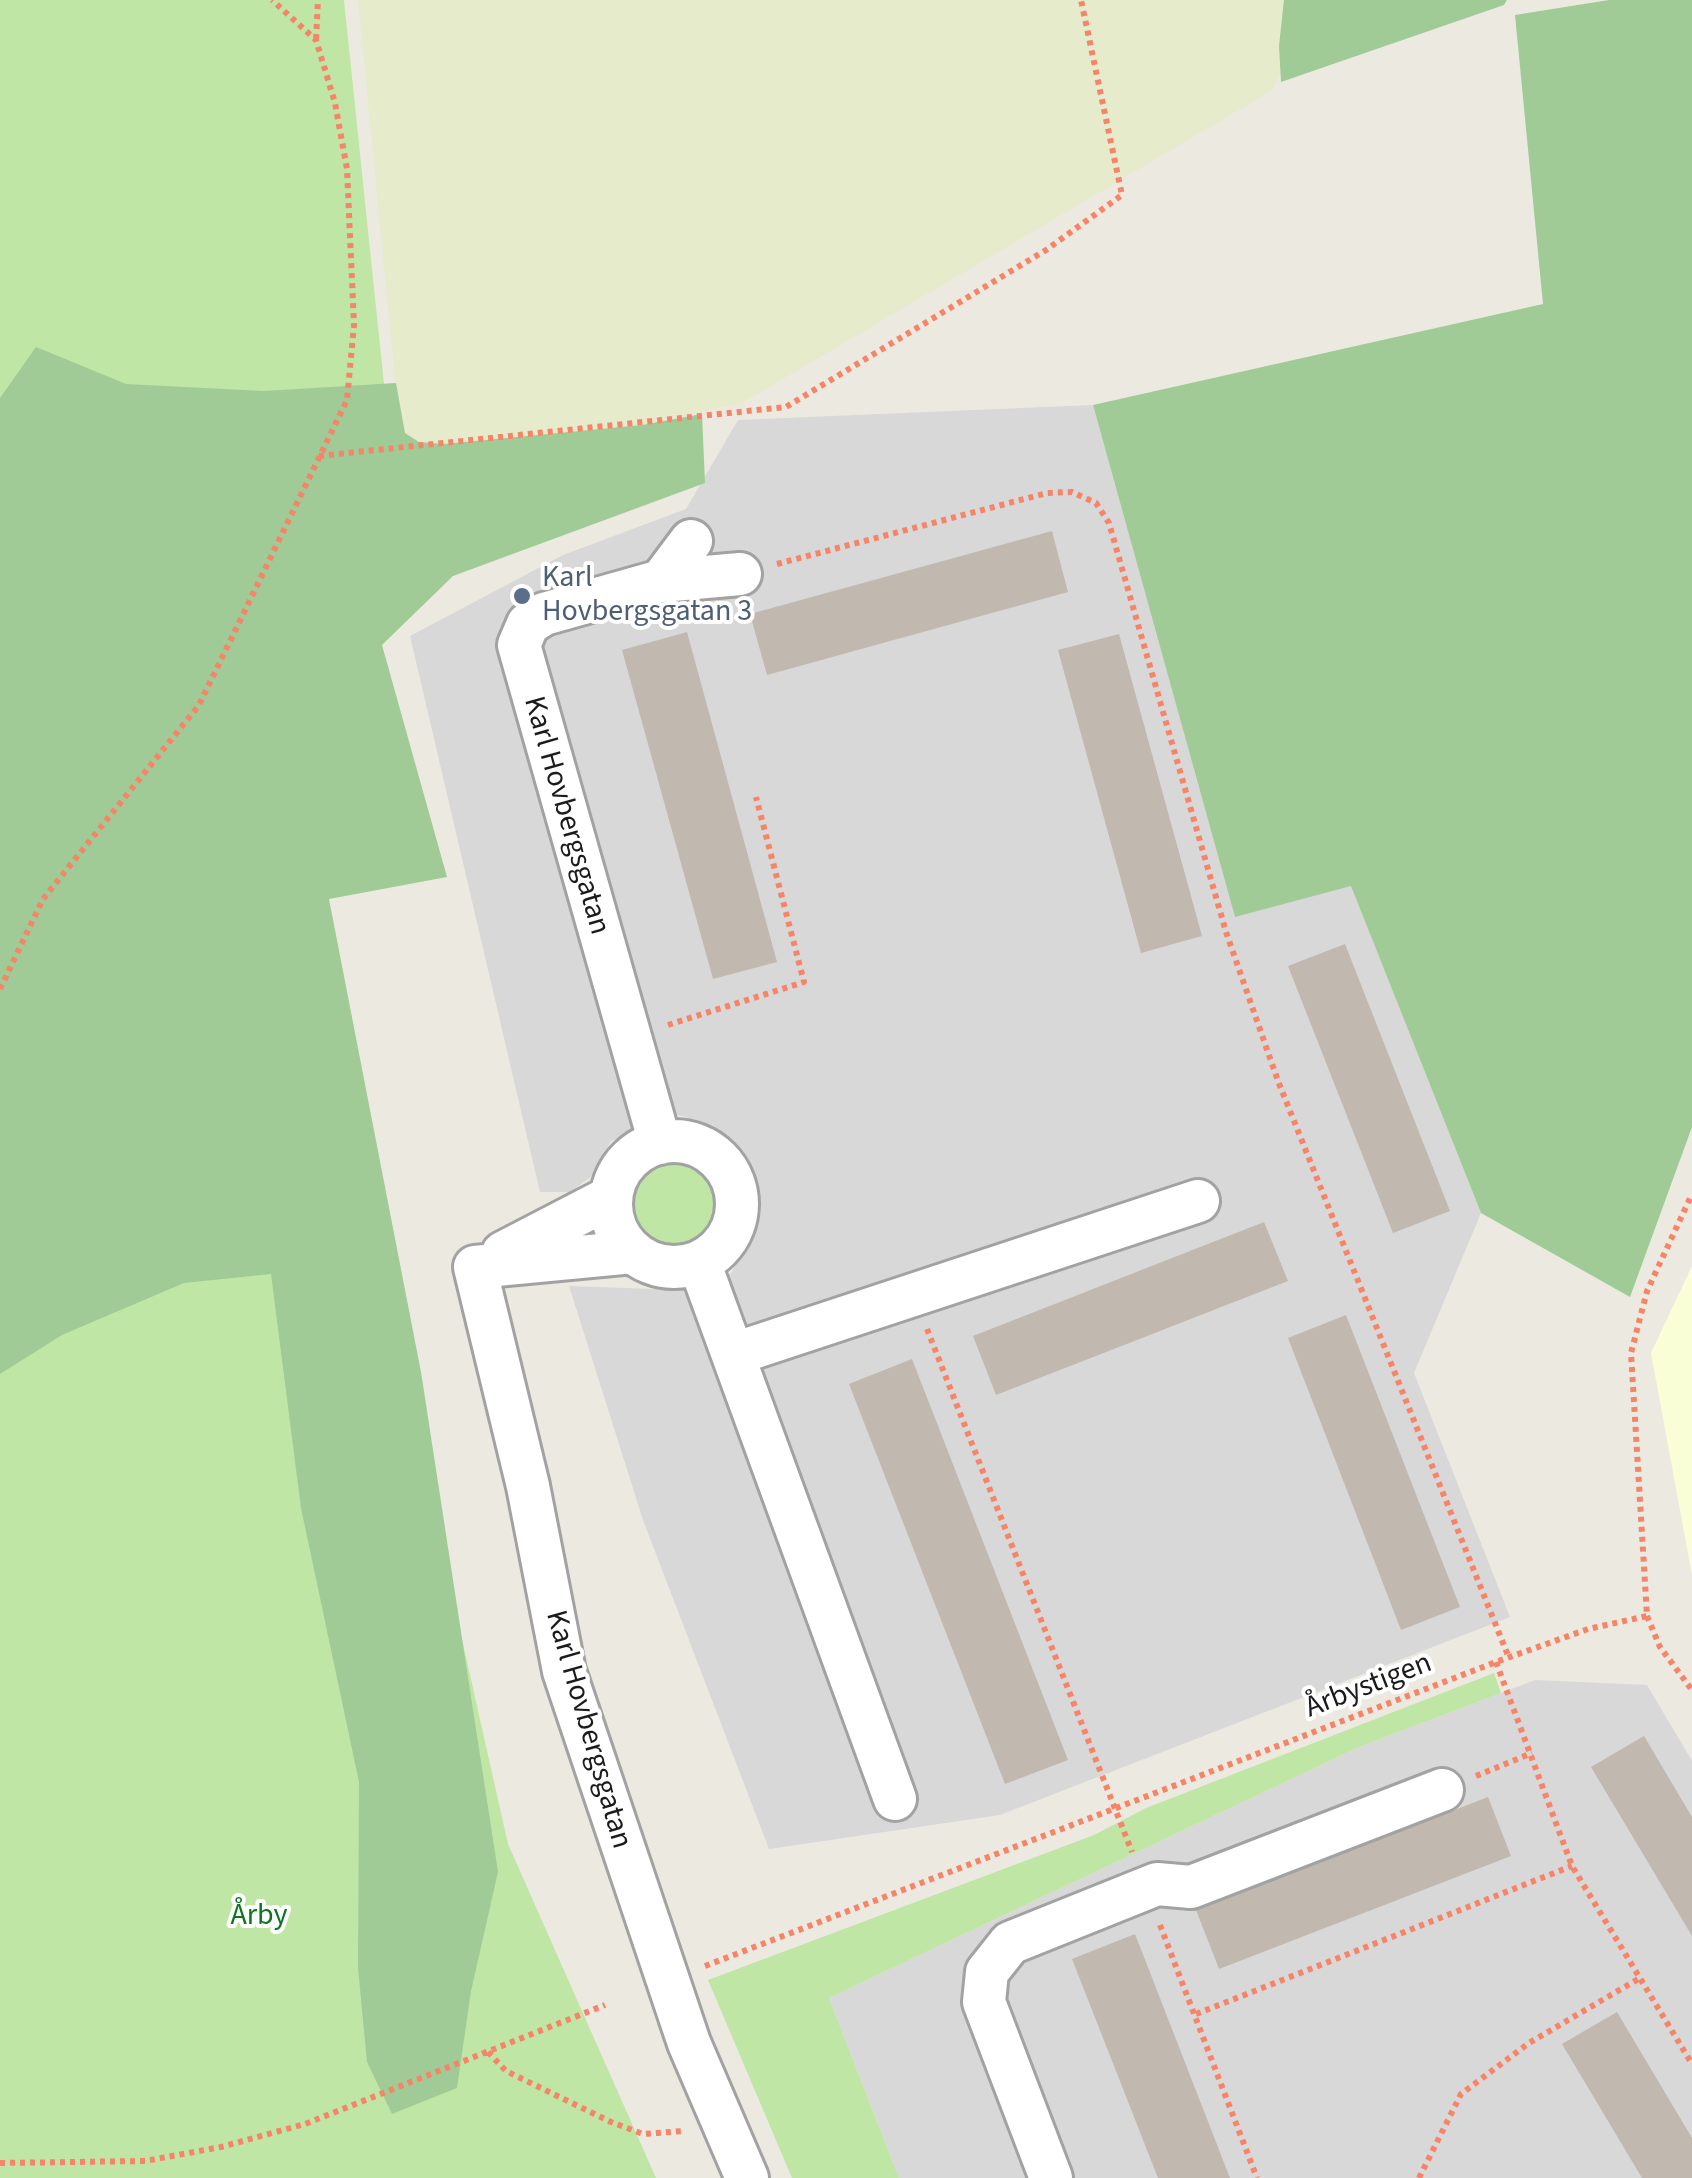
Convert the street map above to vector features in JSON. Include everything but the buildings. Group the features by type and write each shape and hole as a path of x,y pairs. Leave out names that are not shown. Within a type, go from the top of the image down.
{"street":[{"path":"661,581 691,541"},
{"name":"Karl Hovbergsgatan","path":"660,1143 519,645 528,624 544,614 661,581 740,574"},
{"path":"660,1143 692,1144 710,1152 734,1184 734,1224 725,1242 698,1262 672,1268 651,1263 633,1252 619,1236 611,1196 618,1174 632,1156 660,1143"},
{"path":"475,1267 611,1196"},
{"path":"734,1354 1198,1201"},
{"path":"475,1267 633,1252"},
{"path":"698,1262 896,1799"},
{"name":"Karl Hovbergsgatan","path":"475,1267 528,1486 564,1671 627,1870 688,2043 747,2178"},
{"path":"1051,2178 984,2002 987,1972 1010,1943 1156,1884 1191,1888 1442,1790"}],"path":[{"path":"272,0 316,40"},
{"path":"0,989 43,900 199,705 347,400 354,324 347,169 335,104 316,40 318,0"},
{"path":"320,456 786,407 1046,250 1122,195 1081,0"},
{"path":"740,574 1047,492 1072,492 1096,503 1110,523 1226,932 1278,1081 1508,1658"},
{"path":"629,1038 804,982 756,797"},
{"path":"1692,1194 1647,1291 1631,1352 1647,1616 1660,1647 1692,1690"},
{"path":"914,1295 1258,2178"},
{"name":"Årbystigen","path":"704,1966 1496,1662 1588,1630 1647,1616"},
{"path":"1496,1662 1572,1866 1692,2064"},
{"path":"1442,1790 1532,1753"},
{"path":"1196,2014 1572,1866"},
{"path":"1419,2178 1462,2094 1529,2043 1640,1978"},
{"path":"0,2164 145,2161 305,2124 604,2004"},
{"path":"488,2052 506,2070 643,2134 664,2136 722,2122"}],"shaded area":[{"path":"358,0 1284,0 1280,72 1273,90 742,403 642,425 444,444 419,442 405,433 398,409"},
{"path":"1284,0 1507,0 1504,5 1281,82 1279,46"},
{"path":"1609,0 1692,0 1692,1127 1630,1297 1481,1213 1351,886 1235,917 1093,405 1543,304 1515,15"},
{"path":"36,347 126,384 264,391 396,383 405,433 419,442 444,444 642,425 702,414 705,483 453,576 382,645 447,877 329,899 421,1372 498,1872 471,1991 457,2088 392,2114 367,2062 358,1968 359,1782 301,1508 271,1274 184,1283 62,1335 0,1374 0,398"},
{"path":"1093,405 1235,916 1351,885 1481,1213 1414,1373 1510,1617 1000,1815 769,1849 643,1520 569,1286 653,1289 731,1274 761,1212 747,1158 714,1126 678,1115 611,1141 592,1176 570,1192 540,1192 410,636 563,555 686,509 738,420"},
{"path":"1692,1266 1692,1575 1651,1353"},
{"path":"1535,1680 1647,1685 1692,1761 1692,2178 899,2178 829,1998 1359,1747"}],"green space":[{"name":"Årby","path":"0,0 344,0 392,461 254,714 508,1844 656,2178 0,2178"},
{"path":"674,1153 693,1157 710,1168 721,1185 725,1204 721,1223 710,1240 693,1251 674,1255 655,1251 638,1240 627,1223 623,1204 627,1185 638,1168 655,1157"},
{"path":"1494,1673 1501,1693 1359,1747 829,1998 899,2178 792,2178 708,1980 1094,1835 1146,1808"}],"place":[{"name":"Karl Hovbergsgatan 3","path":"522,596"}]}
